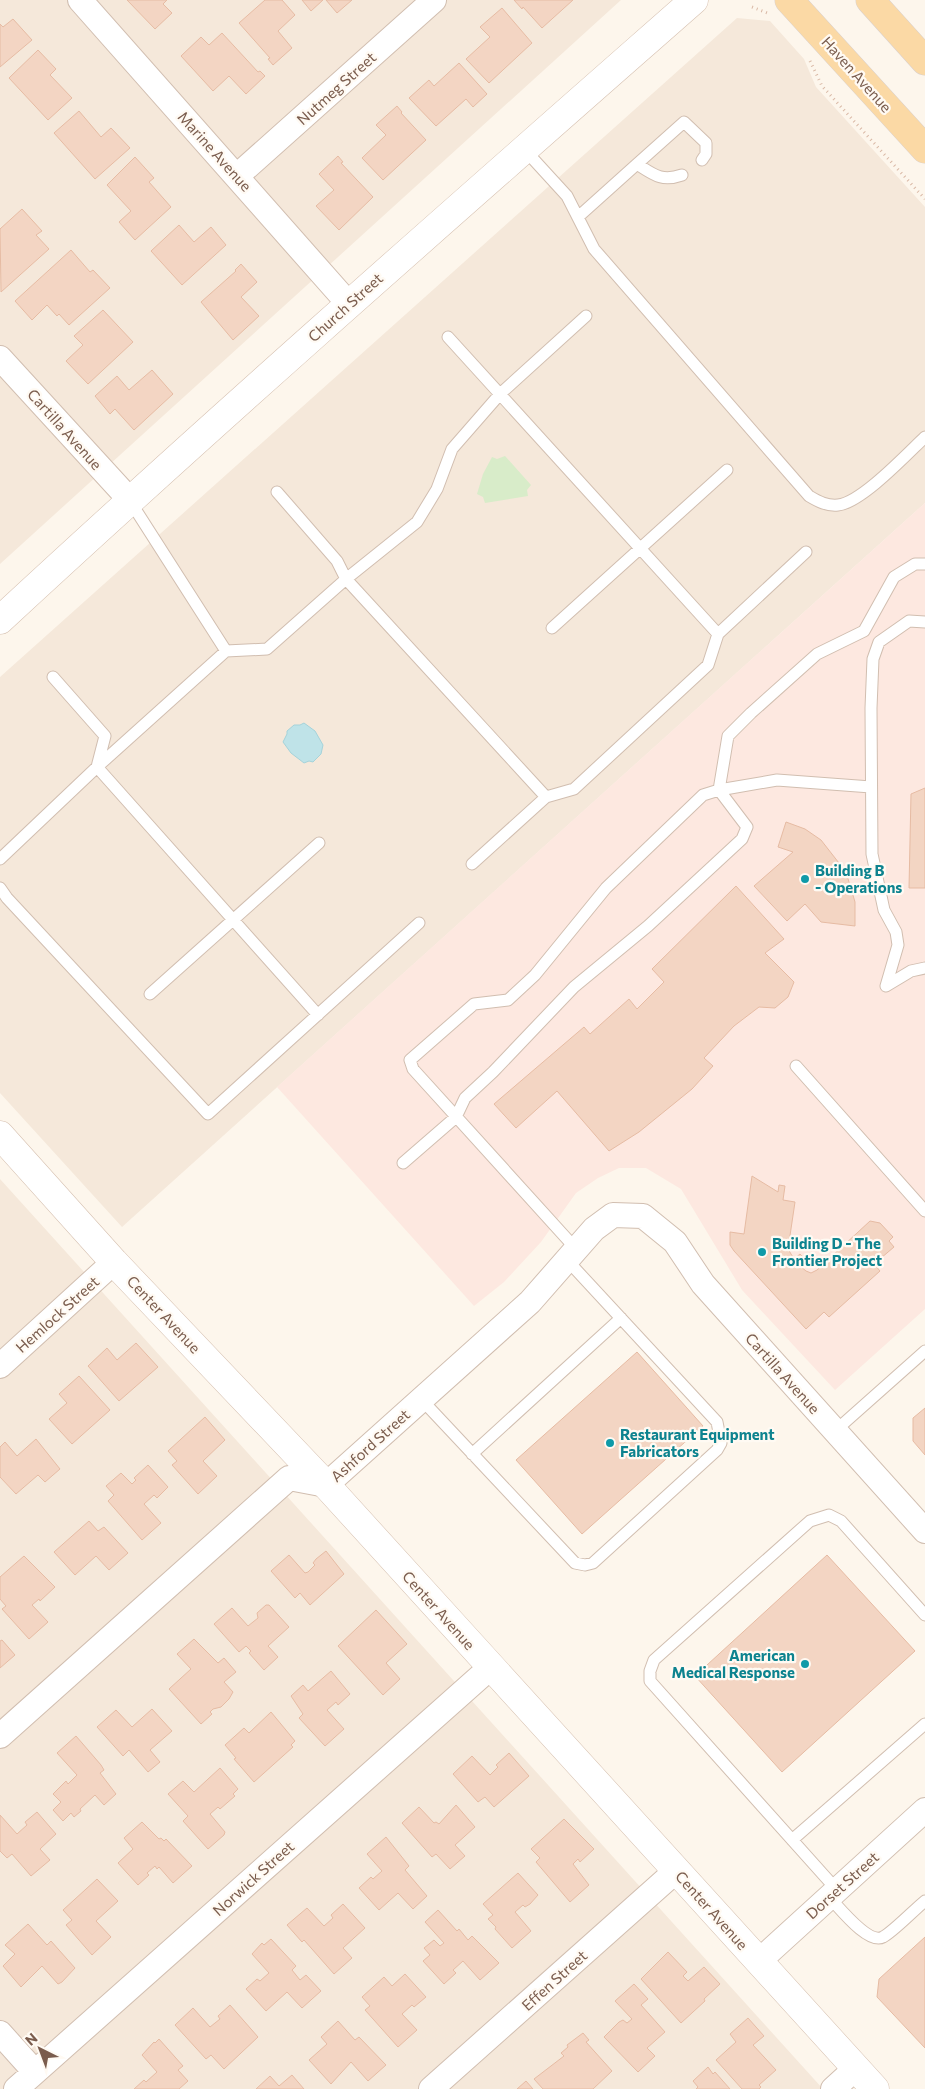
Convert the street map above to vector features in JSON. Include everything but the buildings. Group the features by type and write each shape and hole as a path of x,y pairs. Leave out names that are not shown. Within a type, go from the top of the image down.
{"main road":[{"path":"870,0 925,61"},
{"name":"Haven Avenue","path":"783,11 925,149"}],"street":[{"name":"Marine Avenue","path":"80,0 238,176 348,303"},
{"name":"Nutmeg Street","path":"238,176 434,0"},
{"name":"Church Street","path":"0,620 348,303 694,0"},
{"name":"Cartilla Avenue","path":"0,358 130,500"},
{"name":"Center Avenue","path":"0,1135 114,1262 326,1485 875,2089"},
{"name":"Ashford Street","path":"0,1736 289,1478 326,1485 530,1302 594,1229 613,1215 643,1216"},
{"name":"Cartilla Avenue","path":"643,1216 675,1242 703,1284 925,1531"},
{"name":"Hemlock Street","path":"0,1366 114,1262"},
{"name":"Norwick Street","path":"16,2089 491,1667"},
{"name":"Dorset Street","path":"759,1961 925,1810"},
{"name":"Effen Street","path":"431,2089 677,1870"},
{"path":"0,2033 35,2072"},
{"path":"833,2089 856,2068"}],"lane":[{"path":"578,217 684,122 706,143 706,154 702,160"},
{"path":"524,149 567,196 594,249 809,496 822,504 839,505 854,500 925,437"},
{"path":"637,164 656,176 669,180 682,176"},
{"path":"0,859 97,767 226,651 267,649 346,579 417,522 437,489 452,449 500,394 586,316"},
{"path":"448,336 718,634"},
{"path":"552,628 728,470"},
{"path":"277,492 337,561 346,579 546,797"},
{"path":"130,500 226,651"},
{"path":"472,864 546,797 574,789 708,666 718,634 806,552"},
{"path":"404,1162 456,1116 465,1098 574,987 648,926 742,839 747,828 719,790 728,736 817,654 864,631 894,577 915,564 925,564"},
{"path":"925,622 909,621 879,642 873,659 871,787 872,854 884,910 896,932 898,945 886,986 911,971 925,968"},
{"path":"864,631 879,642"},
{"path":"53,677 105,736 97,767"},
{"path":"97,767 318,1015"},
{"path":"421,1399 575,1563 585,1565 593,1562 717,1450 721,1443 717,1422 621,1318 572,1255 456,1116 413,1068 410,1060 474,1004 508,1000 535,975 606,888 703,795 719,790 777,780 871,787"},
{"path":"150,994 319,843"},
{"path":"0,888 7,898 208,1114 419,923"},
{"path":"796,1066 925,1211"},
{"path":"472,1454 621,1318"},
{"path":"835,1431 925,1351"},
{"path":"925,1615 841,1521 829,1515 810,1520 654,1660 650,1671 650,1681 792,1840 864,1933 873,1938 882,1937 925,1900"},
{"path":"792,1840 925,1724"}],"path":[{"path":"752,7 770,14 783,11"},
{"path":"808,56 822,86 925,199"}],"shaded area":[{"path":"0,0 621,0 0,564"},
{"path":"737,18 770,21 804,59 816,87 925,207 925,503 122,1227 0,1093 0,677"},
{"path":"925,503 925,1309 835,1390 742,1290 681,1189 646,1168 619,1168 598,1178 576,1193 541,1242 504,1282 474,1306 277,1087"},
{"path":"0,1179 823,2089 0,2089"}],"green space":[{"path":"505,456 531,485 527,490 528,496 485,503 483,497 477,494 483,474 492,457 497,459"}],"water":[{"path":"304,723 315,731 323,745 321,754 313,762 304,763 291,753 283,742 287,731 294,725"}],"place":[{"name":"Building B - Operations","path":"805,879"},
{"name":"Building D - The Frontier Project","path":"762,1252"},
{"name":"Restaurant Equipment Fabricators","path":"610,1443"},
{"name":"American Medical Response","path":"805,1664"}]}
